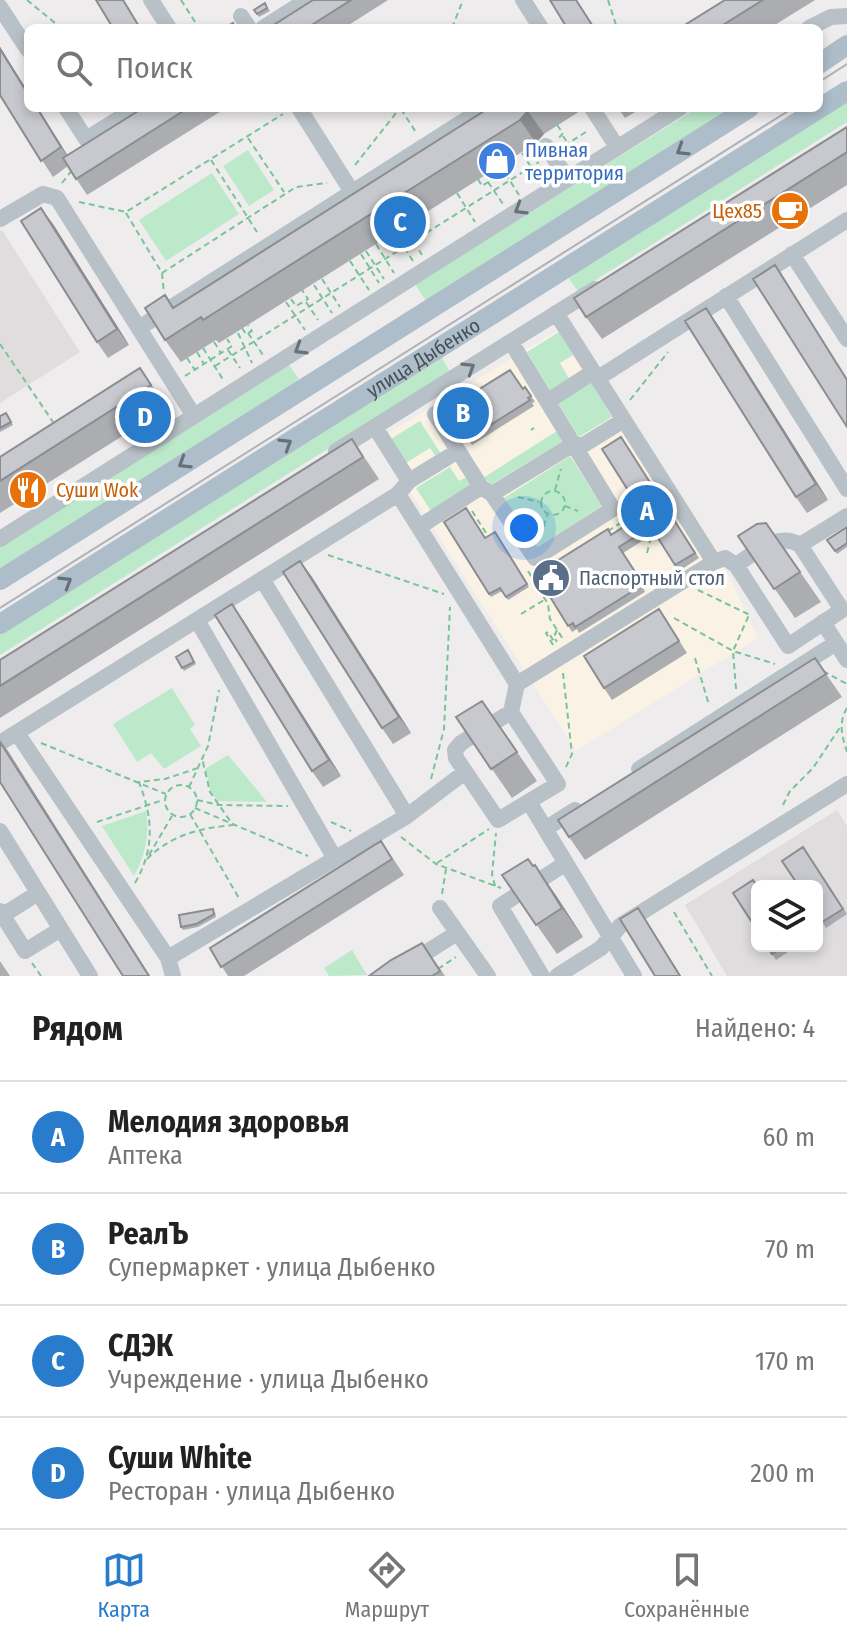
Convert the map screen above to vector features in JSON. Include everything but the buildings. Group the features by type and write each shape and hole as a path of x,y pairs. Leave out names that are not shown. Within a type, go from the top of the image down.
{"main road":[{"path":"823,61 847,45"},
{"name":"улица Дыбенко","path":"823,106 847,91"},
{"name":"улица Дыбенко","path":"0,580 743,112"},
{"name":"улица Дыбенко","path":"0,624 814,112"}],"street":[{"path":"151,0 166,24"},
{"path":"269,24 307,0"},
{"path":"523,0 538,24"},
{"path":"0,7 24,44"},
{"path":"817,24 831,17 847,16"},
{"path":"69,112 86,139 130,112"},
{"path":"299,112 347,186"},
{"path":"139,328 267,247 347,186 477,112"},
{"path":"0,539 674,112"},
{"path":"597,115 617,147"},
{"path":"551,145 563,172"},
{"path":"0,219 43,194 57,198 139,328 155,368 173,383 194,416"},
{"path":"548,401 680,325 847,220"},
{"path":"792,254 847,339"},
{"path":"321,461 609,280"},
{"path":"726,296 847,489"},
{"path":"556,313 714,562"},
{"path":"435,414 535,558 613,509 511,342"},
{"path":"419,527 567,448 576,447 622,417"},
{"path":"375,427 419,527 517,684 511,712 558,784 498,820 456,758 455,750 461,743 511,712"},
{"path":"0,743 309,550 458,451"},
{"path":"800,545 847,516"},
{"path":"517,684 725,558 736,565 788,646 842,610 800,545 792,540 775,541 736,565"},
{"path":"262,579 407,816"},
{"path":"197,620 329,860"},
{"path":"823,622 847,660"},
{"path":"620,782 836,643"},
{"path":"17,733 168,958 173,976"},
{"path":"168,958 407,816 465,772"},
{"path":"557,976 601,948 621,925 847,784"},
{"path":"545,829 595,797"},
{"path":"529,802 634,976"},
{"path":"0,831 90,976"},
{"path":"542,976 500,906 566,863"},
{"path":"38,893 1,915 25,951 61,929"},
{"path":"440,908 488,976"},
{"path":"389,976 457,933"}],"path":[{"path":"27,0 56,24"},
{"path":"181,0 196,24"},
{"path":"454,24 463,0"},
{"path":"608,0 616,24"},
{"path":"86,139 77,163 58,188 57,198 126,212 289,112"},
{"path":"162,273 296,187 347,186 397,112"},
{"path":"403,112 410,122"},
{"path":"551,145 568,143 597,115"},
{"path":"557,125 579,162"},
{"path":"215,366 531,167 563,136"},
{"path":"247,137 285,194"},
{"path":"521,152 542,186"},
{"path":"211,159 267,247"},
{"path":"500,165 521,199"},
{"path":"478,179 482,186 493,179 488,173"},
{"path":"488,182 505,209"},
{"path":"457,192 478,226"},
{"path":"126,212 162,273 166,310"},
{"path":"409,233 418,227 414,220"},
{"path":"403,226 425,259"},
{"path":"398,229 403,237 399,239"},
{"path":"393,233 416,265"},
{"path":"376,244 397,277"},
{"path":"366,250 387,283"},
{"path":"361,253 382,287"},
{"path":"350,260 371,293"},
{"path":"321,278 343,311"},
{"path":"313,284 334,316"},
{"path":"291,298 296,306 308,299 302,290"},
{"path":"305,300 321,325"},
{"path":"285,301 307,333"},
{"path":"248,325 252,331 248,333"},
{"path":"622,417 636,389 653,373 672,346 680,325"},
{"path":"242,328 265,359"},
{"path":"237,332 253,367"},
{"path":"173,383 232,346 227,338"},
{"path":"214,342 221,353"},
{"path":"0,344 57,429"},
{"path":"203,348 226,384"},
{"path":"227,349 243,374"},
{"path":"197,352 204,364"},
{"path":"187,358 195,370"},
{"path":"490,491 540,503 545,512 556,514 562,510 565,501 560,493 550,491 543,495 540,503"},
{"path":"469,507 488,537"},
{"path":"604,534 622,522 632,522"},
{"path":"647,553 650,536"},
{"path":"309,550 451,596 444,729 426,799"},
{"path":"527,569 535,578 550,619 563,639"},
{"path":"683,582 748,615 772,622"},
{"path":"737,706 733,651 756,596"},
{"path":"521,614 545,599"},
{"path":"674,618 733,651 784,667 789,674"},
{"path":"555,648 546,633 556,645 554,637 557,630"},
{"path":"695,658 714,721"},
{"path":"806,662 847,684"},
{"path":"189,787 208,746 224,665"},
{"path":"558,784 572,754 563,667"},
{"path":"847,708 841,726 847,752"},
{"path":"776,828 778,815 790,791 813,768 841,726"},
{"path":"17,733 166,794"},
{"path":"202,758 210,792 233,825"},
{"path":"139,782 165,779 198,768"},
{"path":"139,782 152,834 146,859"},
{"path":"173,786 189,787 196,795 195,808 181,817 173,815 167,810 166,794 173,786"},
{"path":"82,827 164,800"},
{"path":"195,808 329,860"},
{"path":"190,814 246,911"},
{"path":"127,897 173,815"},
{"path":"436,864 498,820"},
{"path":"498,820 492,874 500,906"},
{"path":"146,859 160,846 199,829 233,825"},
{"path":"440,908 446,868"},
{"path":"666,898 712,976"},
{"path":"437,969 469,949"}],"shaded area":[{"path":"0,231 80,352 0,403"},
{"path":"570,323 715,547 758,638 576,751 377,440"},
{"path":"837,810 847,826 847,976 727,976 685,905"}],"green space":[{"path":"847,100 847,122 578,291 569,279 595,257"},
{"path":"691,112 728,112 426,301 415,284"},
{"path":"248,150 274,190 249,206 223,166"},
{"path":"212,173 239,214 166,261 139,220"},
{"path":"559,332 573,355 560,363 571,382 552,393 527,352"},
{"path":"440,355 450,372 0,655 0,631"},
{"path":"289,365 299,379 273,399 0,572 0,547"},
{"path":"589,379 612,417 579,437 556,400"},
{"path":"420,421 441,454 436,457 430,448 404,464 389,440"},
{"path":"557,431 563,441 492,484 483,478"},
{"path":"570,456 602,506 536,548 504,498"},
{"path":"450,467 459,481 468,476 473,485 431,511 416,488"},
{"path":"172,688 195,725 190,729 201,746 164,769 151,753 137,762 113,724"},
{"path":"228,755 267,802 218,801 211,792 205,769"},
{"path":"146,811 146,845 134,876 102,826"},
{"path":"352,950 367,975 329,976 324,968"}],"tram line":[{"path":"823,79 847,64"},
{"path":"0,608 787,112"}],"place":[{"name":"Пивная территория","path":"497,161"},
{"name":"Цех85","path":"790,211"},
{"name":"СДЭК","path":"400,222"},
{"name":"РеалЪ","path":"463,413"},
{"name":"Суши White","path":"145,417"},
{"name":"Суши Wok","path":"28,490"},
{"name":"Мелодия здоровья","path":"647,511"},
{"name":"Паспортный стол","path":"551,578"}]}
